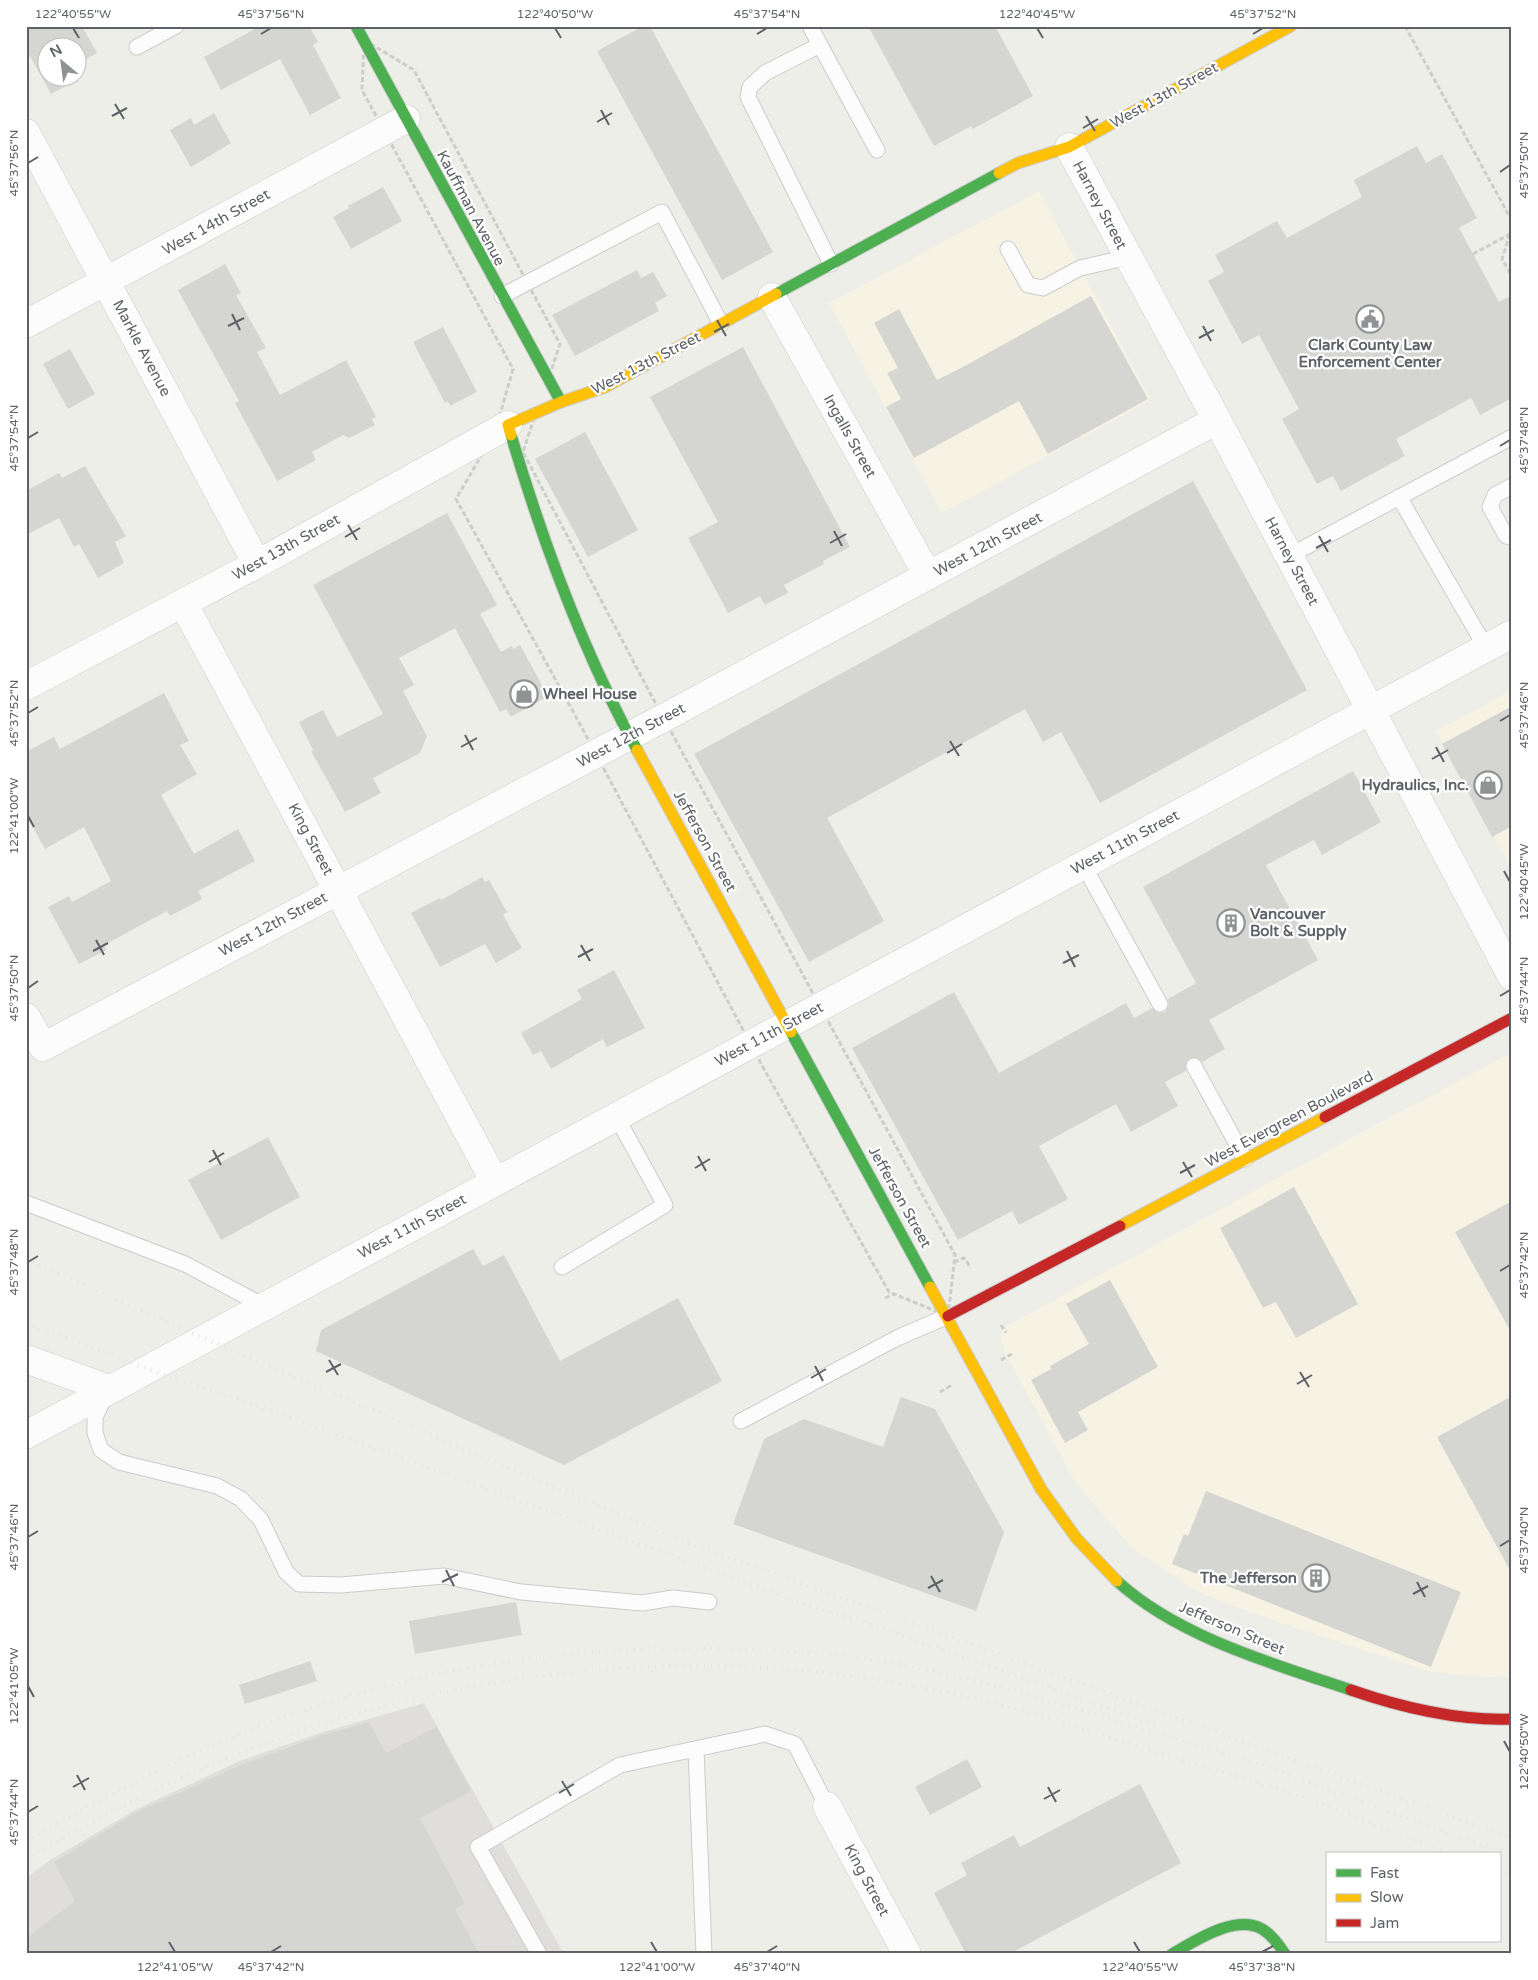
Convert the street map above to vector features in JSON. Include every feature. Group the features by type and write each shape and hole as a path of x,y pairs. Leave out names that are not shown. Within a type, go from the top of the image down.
{"street":[{"name":"Kauffman Avenue","path":"356,26 561,402"},
{"name":"West 13th Street","path":"26,686 257,564 508,425 561,402 605,387 1018,163 1069,147 1292,26"},
{"name":"West 14th Street","path":"26,324 406,119"},
{"name":"Markle Avenue","path":"26,133 257,564"},
{"name":"Harney Street","path":"1069,147 1217,420 1512,977"},
{"name":"Ingalls Street","path":"772,297 928,576"},
{"name":"West 12th Street","path":"26,1017 43,1047 630,736 1217,420"},
{"name":"Jefferson Street","path":"508,425 528,493 558,578 610,699 1041,1489 1062,1521 1101,1567 1151,1608 1185,1627 1223,1644 1374,1698 1419,1710 1442,1714 1512,1719"},
{"name":"King Street","path":"183,603 495,1182"},
{"name":"West 11th Street","path":"26,1434 1512,634"},
{"name":"West Evergreen Boulevard","path":"948,1316 1512,1018"},
{"path":"26,1359 109,1389"},
{"name":"King Street","path":"827,1806 907,1954"},
{"path":"1172,1954 1229,1925 1245,1924 1261,1928 1274,1938 1285,1954"}],"lane":[{"path":"137,47 176,26"},
{"path":"810,26 877,150"},
{"path":"820,45 765,73 750,87 748,97 831,264"},
{"path":"502,296 662,212 721,324"},
{"path":"1008,249 1028,285 1042,288 1080,268 1129,257"},
{"path":"1289,556 1512,436"},
{"path":"1512,486 1495,495 1490,506 1506,536 1512,537"},
{"path":"1399,497 1486,648"},
{"path":"1083,864 1160,1004"},
{"path":"1194,1066 1245,1159"},
{"path":"562,1267 664,1205 616,1116"},
{"path":"26,1203 185,1264 264,1306"},
{"path":"741,1421 897,1338 948,1316"},
{"path":"109,1389 95,1418 95,1433 101,1450 119,1462 217,1486 241,1499 261,1520 286,1572 299,1584 341,1585 444,1576 522,1592 642,1602 673,1598 709,1602"},
{"path":"539,1954 478,1847 620,1765 765,1734 795,1744 827,1806"},
{"path":"696,1749 704,1954"}],"path":[{"path":"1405,26 1512,221"},
{"path":"1512,226 1502,259 1512,276"},
{"path":"1473,254 1512,233"},
{"path":"456,499 581,726"},
{"path":"674,738 809,988"},
{"path":"608,778 740,1022"},
{"path":"766,1071 889,1292 948,1316 955,1256 834,1034"},
{"path":"948,1265 964,1258 971,1268"},
{"path":"886,1298 894,1294"},
{"path":"1001,1325 1006,1333"},
{"path":"1001,1360 1012,1354"},
{"path":"940,1392 952,1385"}],"shaded area":[{"path":"1039,191 1151,400 942,513 829,303"},
{"name":"Hydraulics, Inc.","path":"1512,690 1512,870 1436,731"},
{"path":"1512,1053 1512,1677 1508,1678 1428,1671 1269,1619 1198,1592 1131,1547 1075,1482 1004,1351 1001,1334 1008,1325 1390,1117"},
{"path":"424,1703 564,1954 26,1954 26,1878 52,1859 137,1809 240,1761 320,1733"}],"building":[{"path":"26,26 82,26 97,53 88,58 88,38 38,38 38,71 26,49"},
{"path":"260,26 309,26 318,42 313,45 341,98 310,115 280,59 221,90 204,57"},
{"path":"643,26 650,26 773,252 722,280 597,51"},
{"path":"868,26 995,26 1033,96 973,129 971,126 934,146"},
{"path":"48,88 62,88 51,94"},
{"path":"214,113 231,143 191,167 170,130 191,118 194,125"},
{"name":"Clark County Law Enforcement Center","path":"1417,146 1426,163 1442,154 1477,218 1459,228 1499,302 1512,295 1512,398 1480,415 1471,398 1396,439 1405,456 1341,491 1333,476 1317,484 1282,419 1299,409 1259,335 1242,344 1208,281 1224,272 1215,255 1277,221 1287,238 1362,197 1354,180"},
{"path":"383,187 402,221 351,249 333,217 349,208 348,206"},
{"path":"225,264 241,293 236,295 266,348 257,352 280,395 346,360 376,417 372,419 375,425 349,438 343,435 312,452 316,460 277,481 235,403 239,401 178,290"},
{"path":"637,270 641,278 653,272 667,296 655,303 659,311 575,356 552,315"},
{"path":"1091,296 1148,399 1048,454 1019,401 914,458 886,407 901,399 887,373 898,368 874,323 899,309 937,380"},
{"path":"443,327 477,392 450,406 448,401 445,403 413,342"},
{"path":"743,347 850,547 823,561 824,564 784,585 788,593 765,605 760,596 728,613 688,538 718,522 650,397"},
{"path":"70,349 95,394 68,409 43,364"},
{"path":"585,432 638,530 588,557 535,459"},
{"path":"85,466 126,536 115,542 124,563 98,578 79,544 74,547 59,518 26,535 26,491 59,473 62,478"},
{"path":"1193,481 1307,690 1100,803 1061,732 1043,742 1025,709 827,818 884,921 809,962 694,754"},
{"path":"447,513 497,605 480,614 501,652 512,646 513,649 520,645 548,696 511,717 506,709 500,712 455,628 399,658 414,685 403,691 427,736 420,753 373,778 381,793 345,812 311,751 313,750 299,722 323,710 337,737 383,714 313,585"},
{"path":"164,693 189,741 180,745 197,774 161,795 194,854 238,829 255,861 198,891 202,899 170,916 167,911 104,945 106,950 79,964 48,907 69,896 72,902 111,881 84,827 45,849 26,815 26,752 54,737 60,749"},
{"name":"Hydraulics, Inc.","path":"1512,706 1512,826 1492,837 1442,744"},
{"path":"1353,771 1381,822 1322,855 1314,840 1266,865 1318,960 1209,1020 1225,1049 1202,1062 1198,1058 1190,1058 1186,1062 1186,1071 1165,1082 1178,1106 1131,1132 1116,1104 1039,1146 1068,1199 1019,1225 1012,1211 958,1240 852,1048 954,992 999,1073 1126,1003 1134,1018 1152,1008 1159,1013 1165,1012 1169,1005 1168,999 1196,983 1143,887"},
{"path":"482,877 485,882 489,880 507,912 503,915 522,948 496,963 485,944 440,967 411,913 440,898 441,900"},
{"path":"614,970 645,1028 607,1047 603,1039 551,1069 541,1051 533,1055 521,1033 582,999 577,990"},
{"path":"268,1137 300,1197 221,1240 188,1180"},
{"path":"1294,1187 1358,1304 1296,1338 1276,1302 1263,1308 1220,1228"},
{"path":"1512,1201 1512,1334 1455,1232"},
{"path":"473,1249 483,1266 504,1255 560,1361 678,1298 722,1381 564,1465 316,1351 321,1330"},
{"path":"1110,1280 1158,1367 1078,1412 1088,1430 1065,1443 1031,1380 1051,1369 1050,1366 1089,1344 1066,1304"},
{"path":"1512,1396 1512,1574 1437,1437"},
{"path":"901,1397 935,1409 1004,1532 976,1611 733,1524 764,1439 804,1419 883,1447"},
{"name":"The Jefferson","path":"1206,1491 1461,1592 1431,1667 1172,1564 1184,1534 1188,1536"},
{"path":"516,1602 522,1635 415,1654 409,1621"},
{"path":"310,1661 317,1681 245,1704 239,1685"},
{"path":"369,1722 386,1753 437,1727 471,1791 420,1818 465,1904 455,1909 479,1954 26,1954 26,1938 75,1901 54,1862 135,1813 241,1765 320,1736"},
{"path":"967,1759 982,1787 930,1815 915,1787"},
{"path":"1140,1784 1181,1863 1009,1954 966,1954 934,1893 967,1875 961,1863 1014,1835 1020,1847"}],"railway":[{"path":"26,1259 203,1338 672,1537 1512,1838"},
{"path":"26,1324 822,1610 858,1620 1155,1725"},
{"path":"26,1841 136,1781 192,1754 250,1730 312,1708 376,1689 440,1674 506,1662 571,1654 704,1648 770,1650 857,1657 974,1680 1244,1759 1512,1855"},
{"path":"26,1859 110,1813 196,1771 255,1747 336,1720 418,1698 502,1682 585,1671 670,1666 754,1667 839,1675 956,1694 1051,1719 1176,1759 1276,1788 1447,1852"},
{"path":"1500,1871 1512,1875"}],"traffic: fast":[{"path":"356,26 561,402"},
{"path":"776,294 999,173"},
{"path":"511,435 536,516 565,596 599,674 637,750"},
{"path":"791,1032 930,1287"},
{"path":"1117,1581 1141,1601 1168,1618 1228,1647 1351,1690"},
{"path":"1172,1954 1203,1936 1228,1927 1240,1925 1251,1925 1266,1931 1285,1954"}],"traffic: slow":[{"path":"999,173 1018,163 1069,147 1291,26"},
{"path":"511,435 508,425 561,402 605,387 776,294"},
{"path":"637,750 791,1032"},
{"path":"1120,1226 1325,1117"},
{"path":"930,1287 1041,1489 1077,1539 1117,1581"}],"traffic: jam":[{"path":"1325,1117 1512,1018"},
{"path":"948,1316 1120,1226"},
{"path":"1351,1690 1410,1708 1430,1712 1471,1718 1512,1719"}],"place":[{"name":"Clark County Law Enforcement Center","path":"1370,319"},
{"name":"Wheel House","path":"524,694"},
{"name":"Hydraulics, Inc.","path":"1488,785"},
{"name":"Vancouver Bolt & Supply","path":"1231,923"},
{"name":"The Jefferson","path":"1316,1578"}]}
